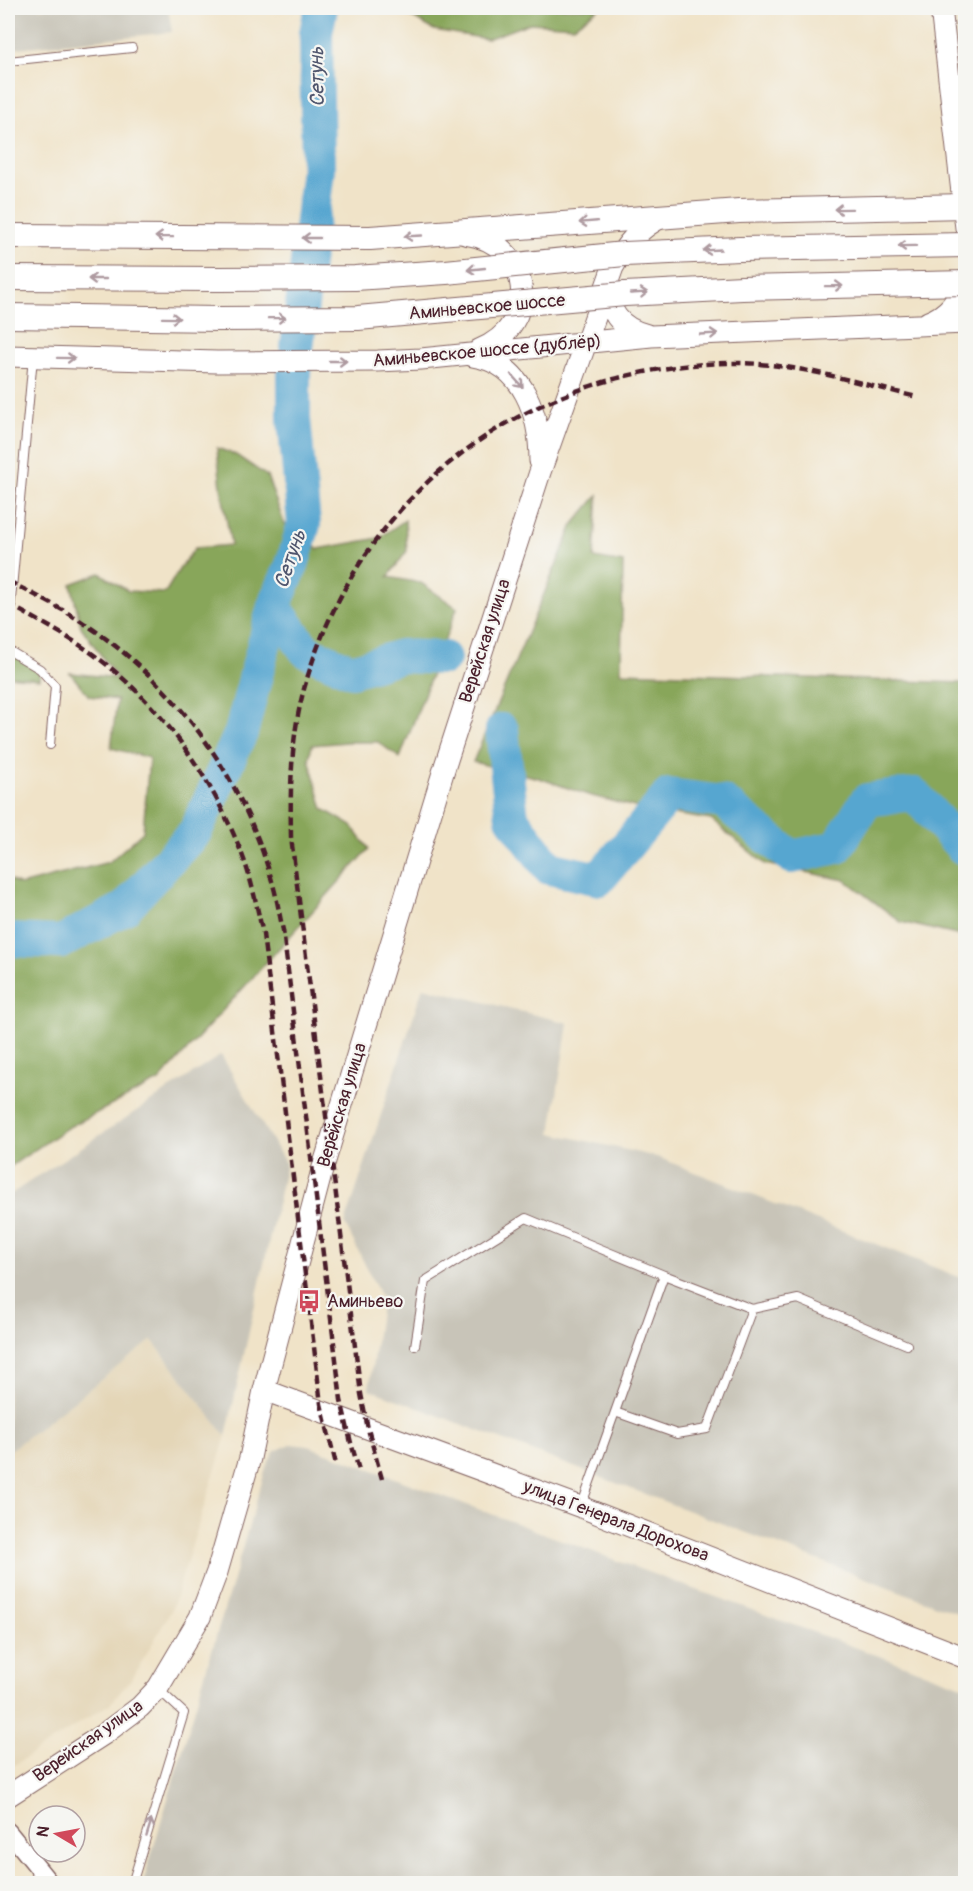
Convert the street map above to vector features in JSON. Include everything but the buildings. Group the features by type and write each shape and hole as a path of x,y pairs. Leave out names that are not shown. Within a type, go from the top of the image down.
{"main road":[{"path":"8,236 370,238 739,211 965,213"},
{"path":"8,278 355,278 635,254 761,248 966,245"},
{"name":"Аминьевское шоссе","path":"8,316 358,318 625,294 742,288 966,282"}],"street":[{"path":"941,8 965,213"},
{"name":"Верейская улица","path":"8,1796 105,1734 140,1707 158,1688 200,1617 217,1572 250,1458 264,1390 328,1151 445,766 540,472 585,344 621,252 636,233 665,216"},
{"path":"457,233 480,236 501,247 515,266 521,288 518,311 507,332 488,346 467,355"},
{"path":"609,279 609,298 616,317 634,332 651,336"},
{"path":"921,324 947,313 958,300 966,282"},
{"name":"Аминьевское шоссе (дублёр)","path":"8,356 217,362 378,361 467,355 651,336 966,323"},
{"path":"467,355 483,357 498,364 511,374 524,389 535,414 540,439 540,472"},
{"name":"улица Генерала Дорохова","path":"264,1390 581,1507 966,1658"},
{"path":"8,1831 51,1884"}],"lane":[{"path":"8,61 132,48"},
{"path":"8,633 33,357"},
{"path":"8,650 40,669 55,686 50,745"},
{"path":"415,1346 425,1281 526,1218 752,1309 798,1299 907,1345"},
{"path":"581,1507 664,1275"},
{"path":"615,1412 677,1434 707,1429 752,1309"},
{"path":"132,1884 184,1713 158,1688"}],"shaded area":[{"path":"8,8 168,8 172,32 8,49"},
{"path":"423,987 568,1023 551,1133 657,1157 961,1278 965,1277 965,1616 369,1389 382,1299 345,1224"},
{"path":"221,1055 286,1164 226,1436 152,1340 8,1452 8,1196"},
{"path":"152,1340 226,1436 172,1609 133,1677 111,1703 8,1769 8,1452"},
{"path":"291,1444 308,1446 965,1687 965,1883 143,1883 267,1465 275,1451"}],"green space":[{"path":"391,8 599,8 574,26 530,23 487,39 434,30 401,11"},
{"path":"217,448 236,455 267,476 284,523 318,549 379,538 405,520 407,551 388,577 421,583 457,608 400,758 378,742 312,745 309,759 323,809 352,826 369,849 159,1081 67,1128 8,1168 8,879 20,885 109,862 143,832 149,758 111,748 117,700 89,696 70,673 117,678 81,627 71,584 100,573 128,591 165,593 195,548 231,545"},
{"path":"598,495 594,558 623,563 621,672 965,683 965,937 901,922 845,880 765,864 711,820 642,809 588,795 539,778 473,762 573,525"},
{"path":"8,650 40,669 39,679 8,676"}],"waterway":[{"name":"Сетунь","path":"8,940 61,942 125,908 195,832 241,733 274,606 292,565 304,524 294,419 294,374 318,169 316,33 321,8"},
{"path":"274,606 306,651 352,671 401,656 444,658"},
{"path":"502,730 512,818 549,868 599,879 669,795 723,802 792,857 837,847 867,800 914,794 966,849"}],"railway":[{"path":"382,1479 361,1394 291,837 291,778 297,720 306,682 332,613 368,551 413,497 465,451 524,414 588,387 658,370 731,363 778,366 825,374 917,397"},
{"path":"8,581 58,607 94,630 134,662 161,688 209,746 229,778 260,845 274,887 283,930 341,1400 359,1470"},
{"path":"8,604 90,652 136,691 157,713 177,737 210,788 242,853 263,934 321,1404 336,1464"}],"place":[{"name":"Аминьево","path":"309,1301"}]}
